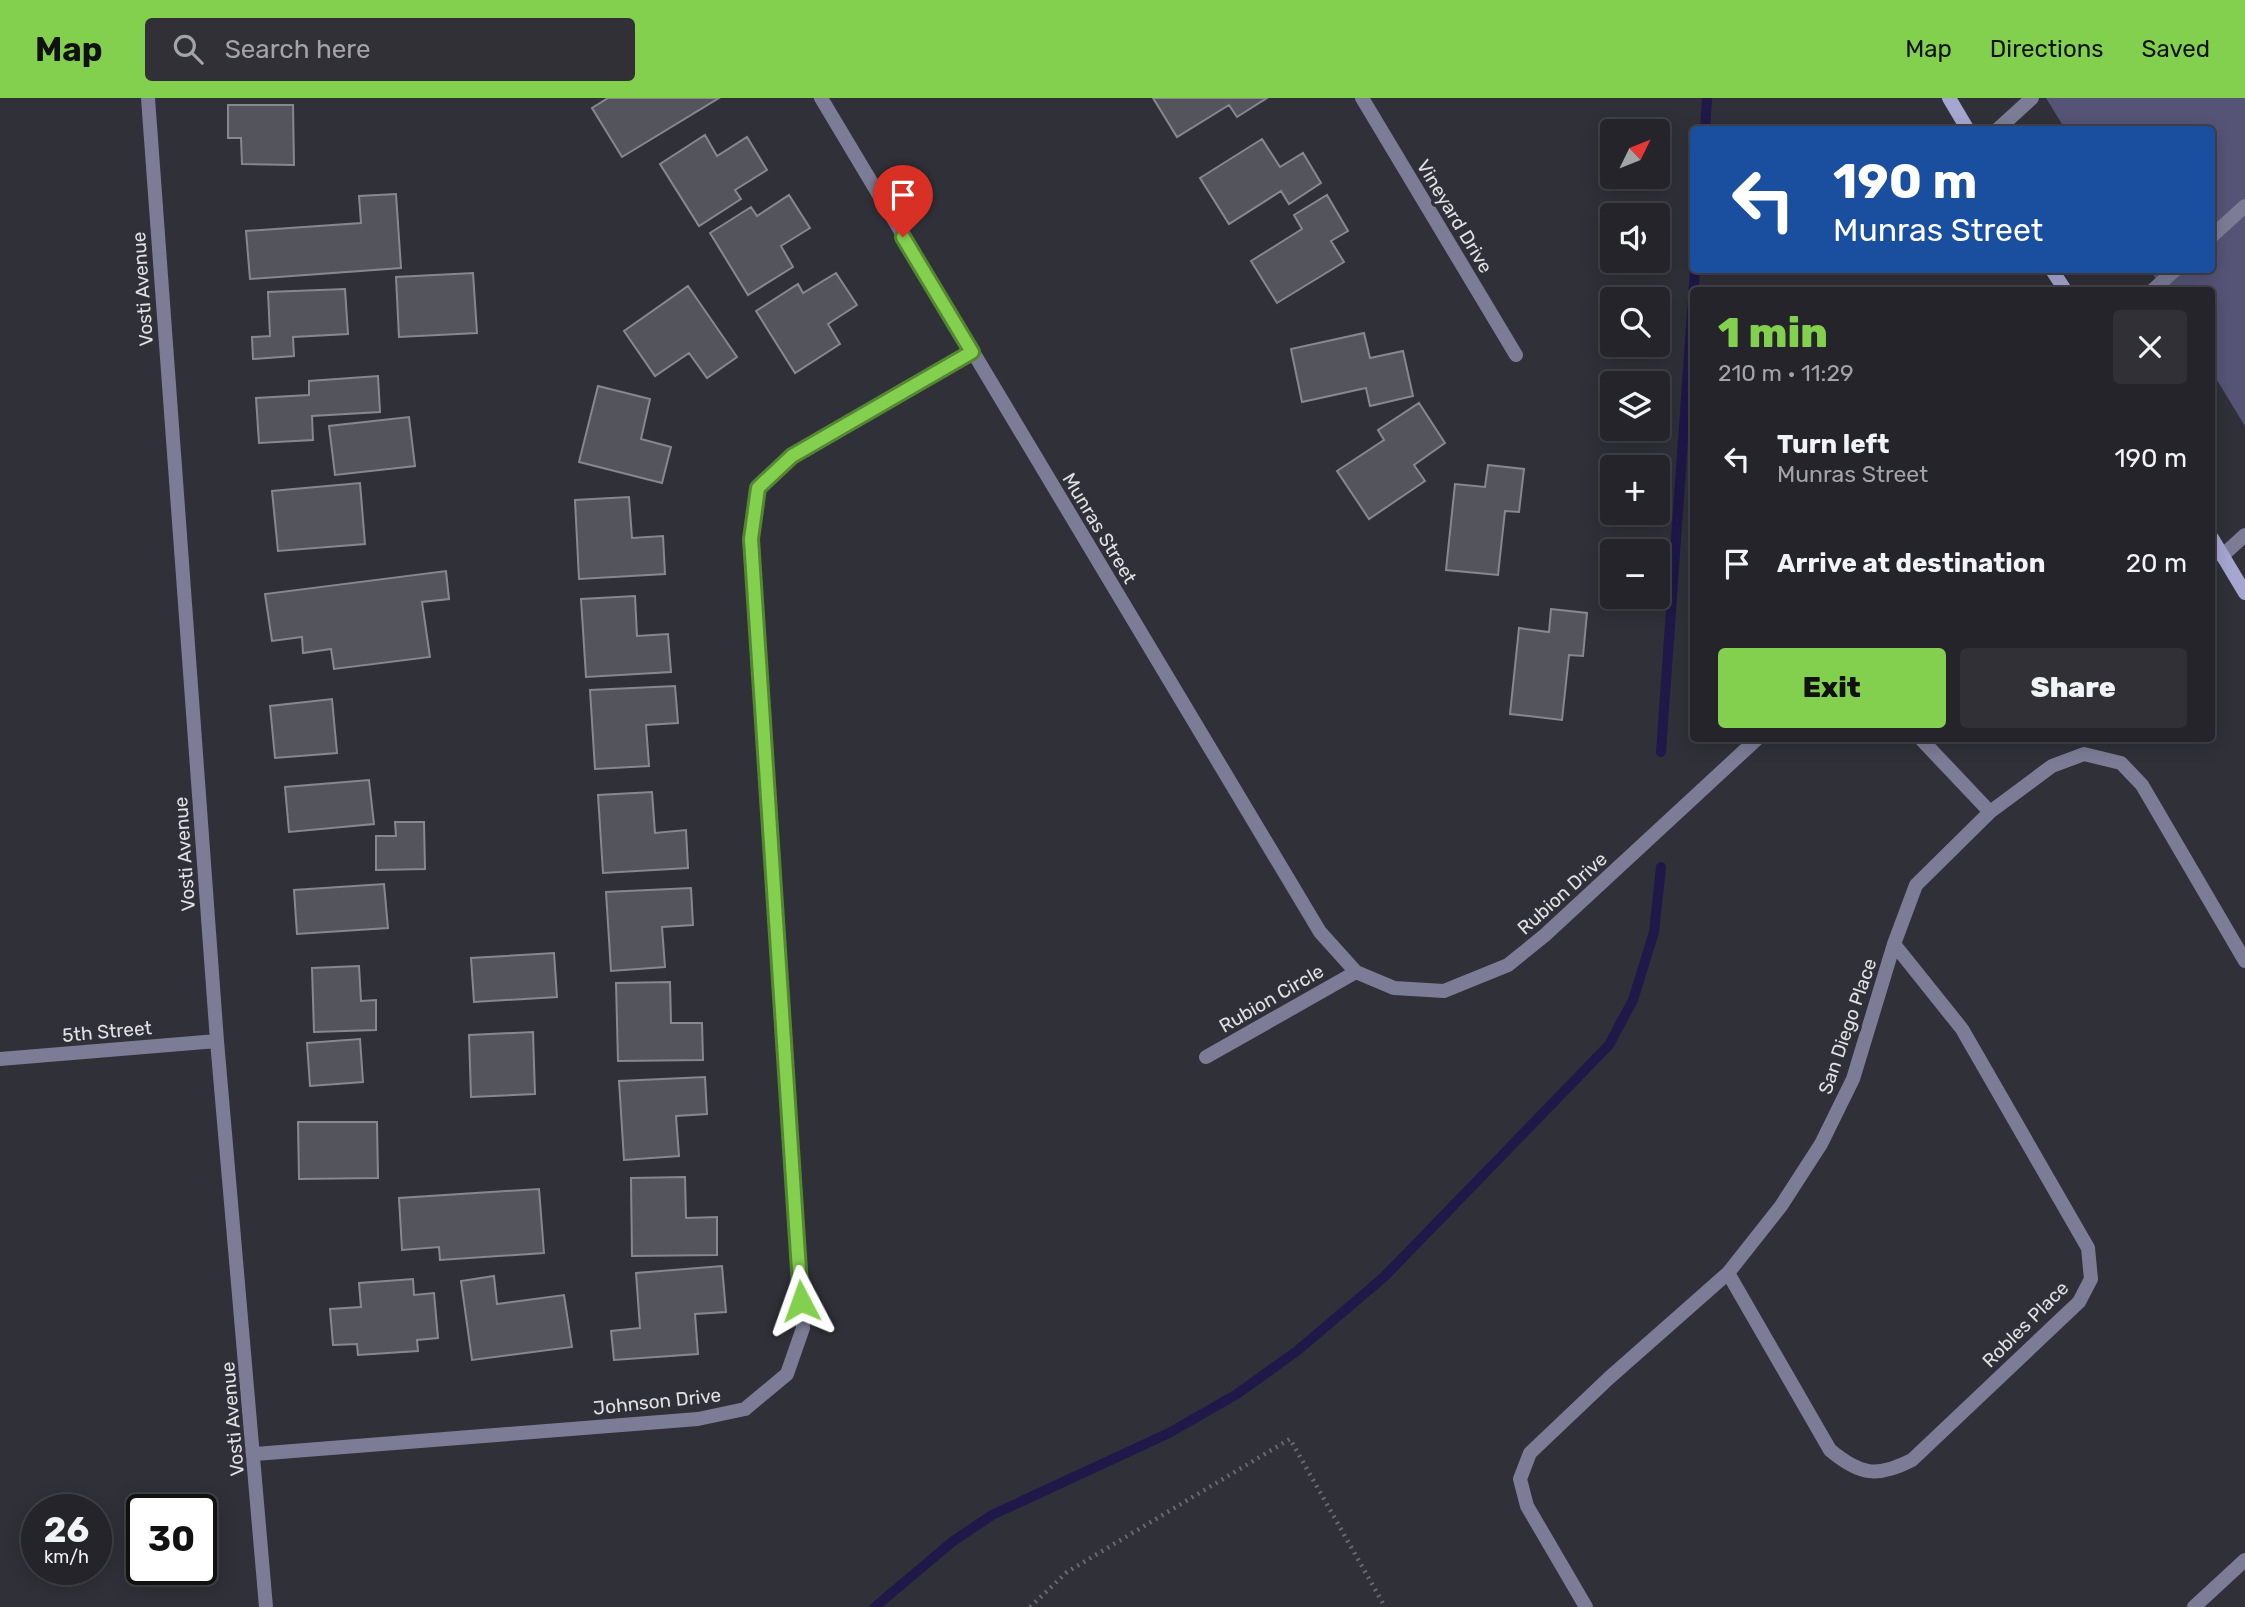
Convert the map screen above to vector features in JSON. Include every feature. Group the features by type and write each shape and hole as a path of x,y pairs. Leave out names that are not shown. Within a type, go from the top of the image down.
{"main road":[{"path":"1949,98 1966,126"},
{"path":"2215,543 2245,593"}],"street":[{"name":"Vosti Avenue","path":"148,98 217,1041 255,1454 266,1607"},
{"name":"Munras Street","path":"821,98 1320,932 1356,972"},
{"name":"Vineyard Drive","path":"1362,98 1516,355"},
{"path":"2001,126 2032,98"},
{"path":"2215,233 2245,206"},
{"path":"2155,287 2172,273"},
{"name":"Johnson Drive","path":"255,1454 698,1419 745,1409 787,1374 803,1328 751,539 758,488 792,456 972,352"},
{"path":"2222,555 2245,535"},
{"name":"Rubion Drive","path":"1356,972 1394,988 1444,990 1508,965 1545,936 1754,742"},
{"path":"1924,742 1990,813"},
{"name":"San Diego Place","path":"1586,1607 1527,1506 1520,1479 1530,1453 1609,1378 1728,1273 1780,1206 1826,1133 1853,1079 1894,944 1916,885 1990,813 2052,766 2084,754 2121,763 2141,785 2245,961"},
{"name":"Robles Place","path":"1728,1273 1830,1450 1849,1466 1874,1472 1893,1470 1912,1460 2079,1302 2091,1279 2088,1248 1962,1030 1894,944"},
{"name":"Rubion Circle","path":"1206,1057 1356,972"},
{"name":"5th Street","path":"0,1059 217,1041"},
{"path":"2194,1607 2245,1560"}],"path":[{"path":"1030,1607 1067,1572 1290,1439 1385,1607"}],"shaded area":[{"path":"2046,98 2245,98 2245,426 2215,377 2215,287 2161,287 2152,273 2215,273 2215,126 2063,126"}],"building":[{"path":"608,98 719,98 622,157 592,108"},
{"path":"1153,98 1267,98 1237,117 1229,105 1177,137"},
{"path":"228,105 293,105 294,165 242,164 241,138 228,138"},
{"path":"705,135 717,156 747,137 767,170 735,190 741,199 699,226 660,164"},
{"path":"1262,139 1280,167 1303,153 1321,183 1289,204 1281,191 1229,224 1200,178"},
{"path":"396,194 401,268 250,279 246,231 361,223 359,196"},
{"path":"789,195 810,228 781,246 793,267 748,295 710,233 751,207 757,216"},
{"path":"1327,195 1348,231 1331,241 1344,262 1277,303 1251,261 1302,229 1294,215"},
{"path":"473,273 477,333 399,337 396,277"},
{"path":"836,273 857,305 828,324 840,344 795,373 756,311 798,284 803,293"},
{"path":"688,286 737,357 707,378 689,353 655,376 624,331"},
{"path":"345,289 348,334 293,337 294,356 253,359 252,337 270,336 268,292"},
{"path":"1364,333 1370,358 1403,351 1413,396 1370,406 1366,388 1302,402 1291,349"},
{"path":"378,376 380,412 312,416 313,440 259,443 256,398 309,395 309,381"},
{"path":"598,386 650,399 641,439 671,447 662,483 579,462"},
{"path":"1419,403 1445,443 1414,465 1425,481 1369,519 1337,471 1384,440 1378,430"},
{"path":"409,417 415,466 335,475 329,426"},
{"path":"1488,465 1524,469 1519,512 1505,511 1498,575 1446,570 1455,484 1485,487"},
{"path":"360,483 365,544 278,551 272,491"},
{"path":"629,497 632,538 663,536 665,574 579,579 575,500"},
{"path":"446,571 449,599 422,602 430,657 334,669 331,649 303,653 302,637 272,641 265,594"},
{"path":"635,596 637,636 668,634 671,672 586,677 581,599"},
{"path":"1551,609 1587,613 1583,656 1569,655 1562,720 1510,714 1519,628 1549,632"},
{"path":"675,686 678,723 646,725 649,766 595,769 590,690"},
{"path":"332,699 337,753 275,758 270,706"},
{"path":"369,780 374,824 289,832 285,787"},
{"path":"652,792 655,833 686,830 688,868 603,873 598,795"},
{"path":"395,822 424,822 425,869 376,870 376,836 396,836"},
{"path":"384,884 388,928 297,934 294,890"},
{"path":"691,888 693,925 662,927 665,967 611,971 606,892"},
{"path":"554,953 557,997 474,1002 471,958"},
{"path":"359,966 361,1001 376,1000 376,1030 314,1032 312,968"},
{"path":"670,982 671,1023 702,1023 703,1060 618,1061 616,983"},
{"path":"533,1032 535,1094 471,1097 469,1035"},
{"path":"360,1039 363,1082 310,1086 307,1043"},
{"path":"705,1077 707,1114 676,1116 679,1156 624,1160 619,1081"},
{"path":"298,1122 377,1122 378,1178 299,1179"},
{"path":"685,1177 686,1218 717,1217 717,1255 632,1256 631,1178"},
{"path":"539,1189 544,1253 440,1260 439,1247 402,1250 399,1198"},
{"path":"722,1266 726,1312 695,1314 698,1354 614,1360 611,1331 640,1328 636,1273"},
{"path":"494,1276 497,1304 564,1295 572,1347 472,1360 461,1281"},
{"path":"413,1279 414,1295 434,1293 438,1338 417,1340 418,1351 358,1355 357,1344 333,1345 330,1309 361,1307 359,1283"}],"waterway":[{"path":"1705,126 1707,98"},
{"path":"1694,287 1695,273"},
{"path":"1661,752 1690,341"},
{"path":"875,1607 952,1542 992,1515 1169,1433 1237,1394 1297,1351 1384,1277 1609,1045 1633,1000 1654,932 1661,867"}],"route":[{"path":"801,1301 751,539 758,488 792,456 972,352 903,237"}]}
